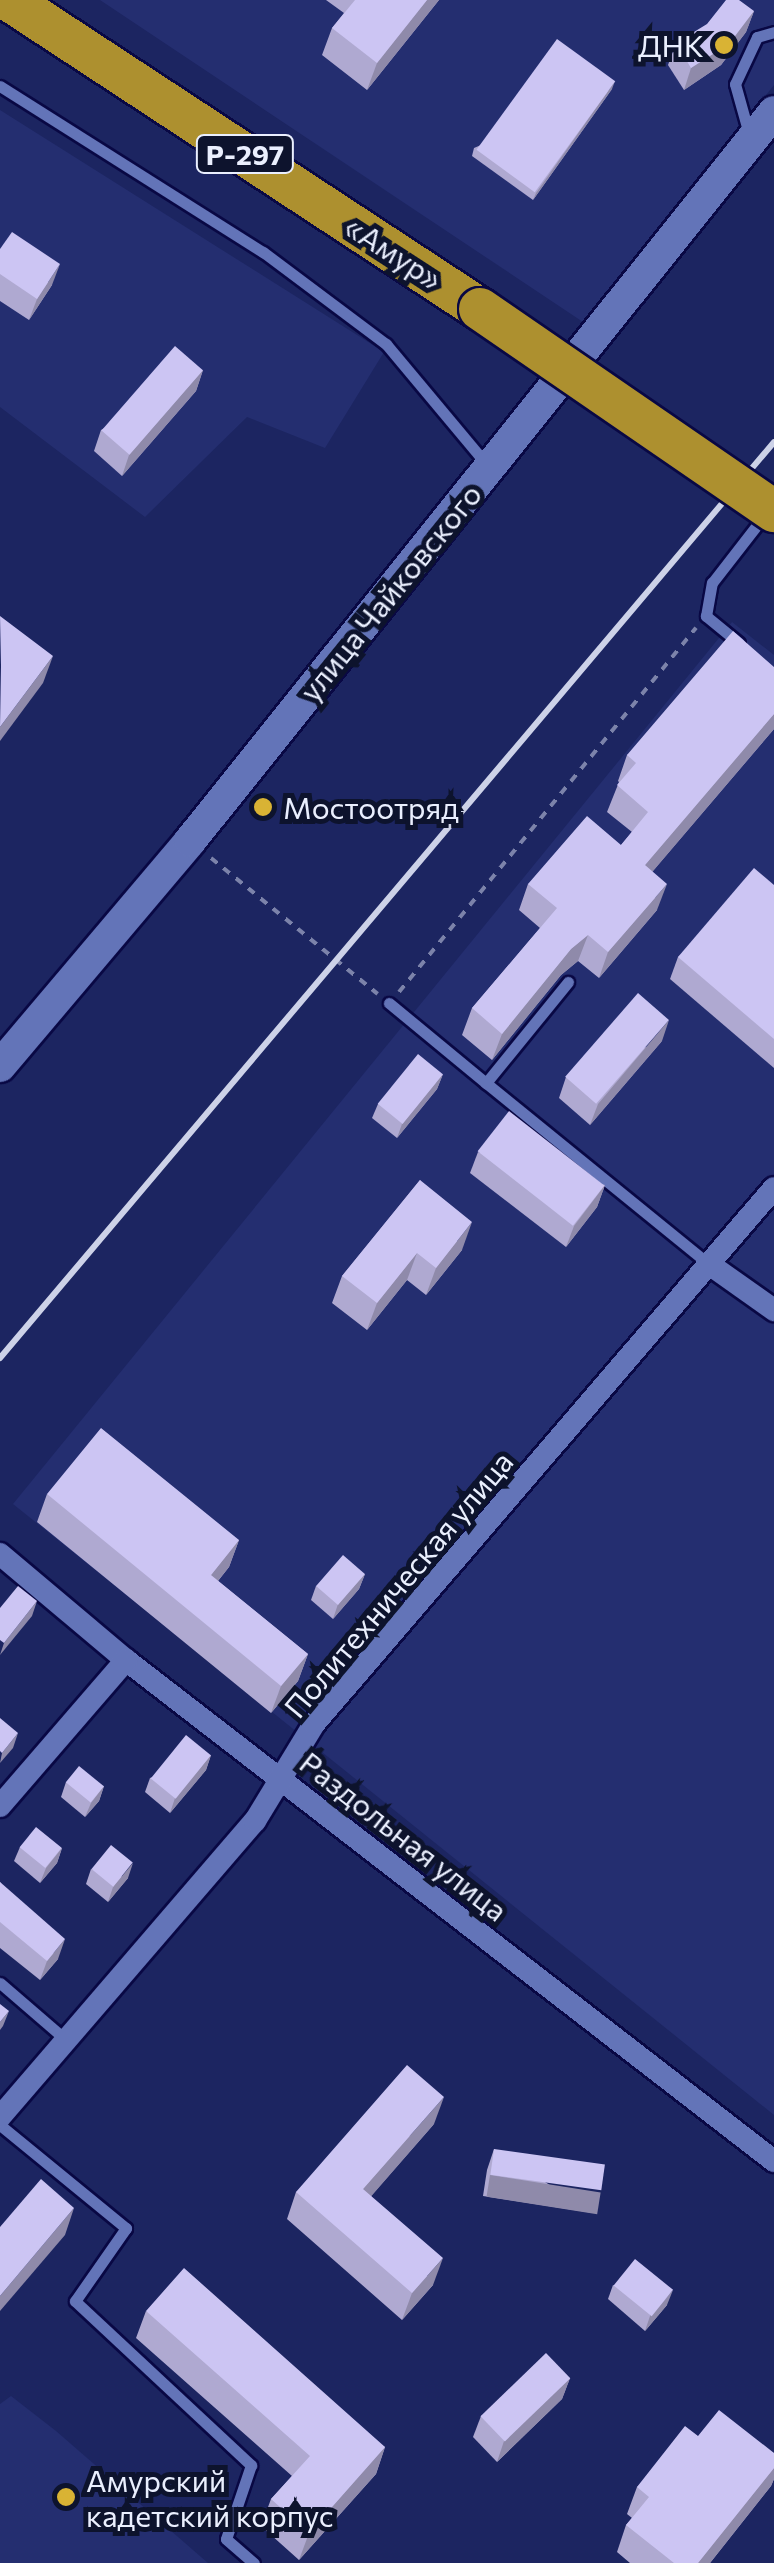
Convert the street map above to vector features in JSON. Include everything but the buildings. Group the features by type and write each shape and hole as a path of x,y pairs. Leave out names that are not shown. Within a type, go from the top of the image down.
{"highway":[{"name":"«Амур»","path":"9,0 480,309 774,511"}],"street":[{"name":"улица Чайковского","path":"1,1063 190,841 774,112"},
{"name":"Политехническая улица","path":"0,2117 254,1821 314,1724 774,1188"},
{"path":"709,1264 774,1310"},
{"name":"Раздольная улица","path":"0,1554 126,1660 774,2161"},
{"path":"0,1806 126,1660"}],"lane":[{"path":"751,143 735,84 757,37 774,32"},
{"path":"0,86 263,252 386,344 489,468"},
{"path":"747,649 706,616 712,583 774,503"},
{"path":"486,1083 568,982"},
{"path":"389,1003 709,1264"},
{"path":"0,1983 66,2040"},
{"path":"0,2124 126,2228 75,2300 251,2465 226,2539 254,2563"}],"path":[{"path":"190,841 389,1003 706,616"}],"shaded area":[{"path":"100,0 774,0 774,85 586,324"},
{"path":"0,110 384,352 325,448 247,417 145,517 0,407"},
{"path":"732,622 774,655 774,2115 13,1504"},
{"name":"Амурский кадетский корпус","path":"11,2396 208,2563 0,2563 0,2404"}],"railway":[{"path":"0,1358 774,442"}],"place":[{"name":"ДНК","path":"724,45"},
{"name":"Мостоотряд","path":"263,807"},
{"name":"Амурский кадетский корпус","path":"66,2497"}]}
